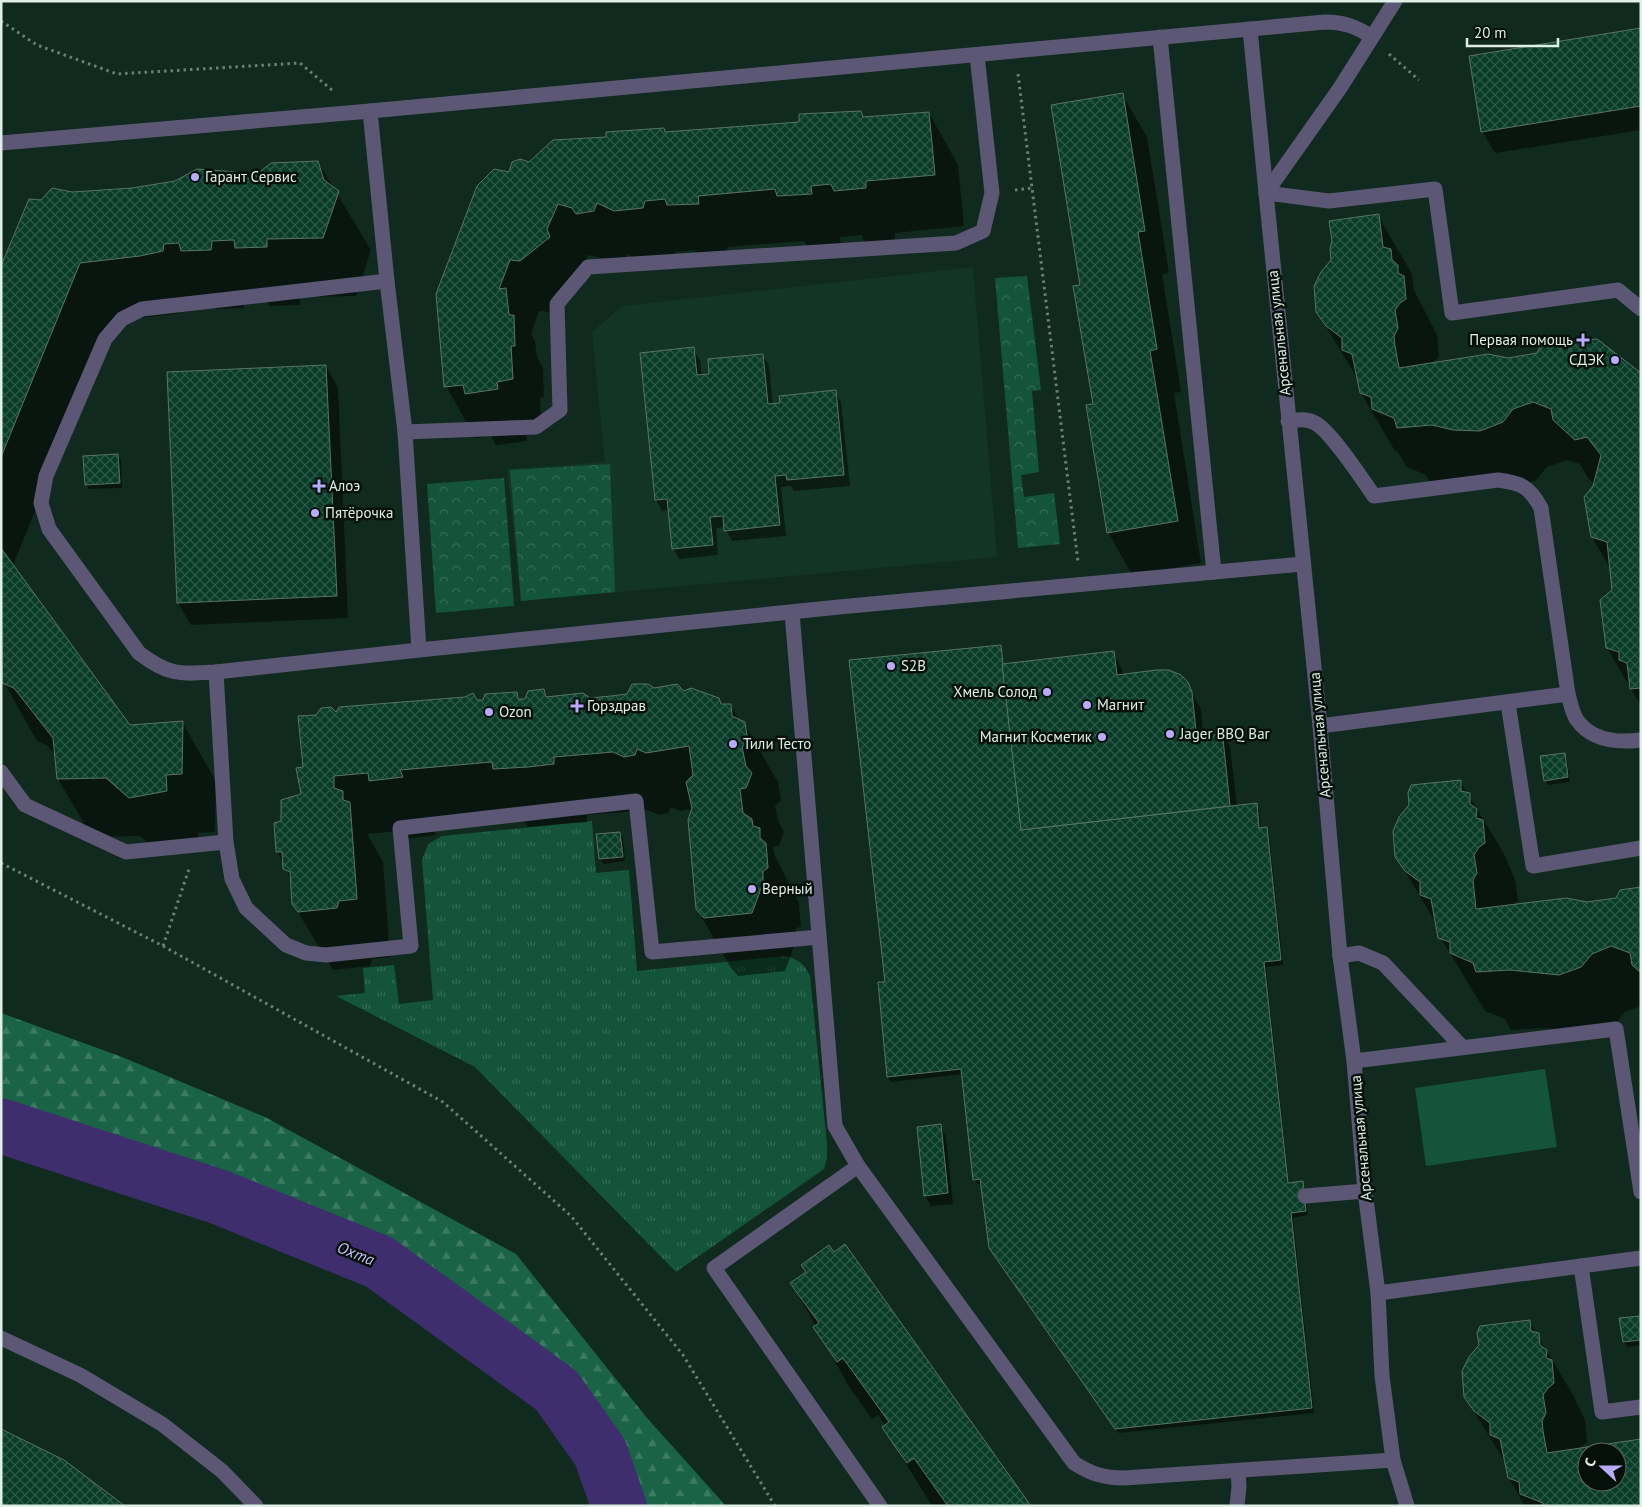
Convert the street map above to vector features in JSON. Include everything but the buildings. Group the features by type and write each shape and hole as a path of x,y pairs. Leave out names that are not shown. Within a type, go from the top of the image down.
{"street":[{"path":"1395,1 1266,193 1329,201 1435,189 1452,313 1618,290 1641,309"},
{"path":"1,143 1015,52 1250,28 1341,22 1358,28 1372,37"},
{"name":"Арсенальная улица","path":"1250,28 1302,564 1320,726 1340,956 1354,1061 1365,1191 1378,1293 1382,1376 1393,1460 1407,1506"},
{"path":"1160,37 1214,572"},
{"path":"405,432 536,427 560,410 557,304 588,267 956,243 983,231 992,192 977,55"},
{"path":"364,111 405,432 419,650"},
{"path":"387,281 142,310 122,319 105,339 46,476 41,504 49,529 139,653 156,666 178,674 216,672 419,650 1302,564"},
{"path":"1288,421 1302,419 1316,423 1327,434 1374,496 1498,480 1518,482 1533,493 1540,508 1568,694 1577,720 1598,737 1621,743 1641,740"},
{"path":"792,613 835,1126 858,1166 1074,1462 1088,1472 1105,1478 1393,1460"},
{"path":"216,672 226,842 232,880 246,908 286,945 306,953 326,954 411,946 400,828 636,801 652,952 819,937"},
{"path":"1320,726 1568,694"},
{"path":"1508,703 1533,866 1641,848"},
{"path":"1,772 25,805 126,852 226,842"},
{"path":"1340,956 1358,953 1383,963 1462,1046"},
{"path":"1354,1061 1462,1046 1616,1029 1641,1192"},
{"path":"858,1166 714,1268 880,1506"},
{"path":"1305,1196 1365,1191"},
{"path":"1378,1293 1641,1258"},
{"path":"1581,1266 1602,1412 1641,1407"},
{"path":"1,1338 80,1376 162,1424 222,1471 256,1506"},
{"path":"1237,1506 1238,1470"}],"path":[{"path":"1,21 37,45 117,74 300,63 364,111"},
{"path":"1015,52 1080,585"},
{"path":"1389,54 1419,80"},
{"path":"333,515 351,510"},
{"path":"162,946 198,845"},
{"path":"1,863 162,946 443,1102 572,1216 683,1355 775,1506"}],"shaded area":[{"path":"973,267 997,557 521,601 507,469 605,462 592,332 622,306"}],"green space":[{"path":"1027,276 1041,390 1032,391 1039,472 1021,475 1024,497 1054,493 1060,544 1018,548 995,278"},
{"path":"610,464 615,592 521,601 510,470"},
{"path":"504,478 514,606 436,613 427,484"},
{"path":"592,821 596,873 629,870 637,971 784,956 800,962 810,976 827,1144 827,1158 824,1169 676,1272 475,1067 336,996 365,993 363,968 394,965 399,1004 433,1000 422,860 428,844 442,836"},
{"path":"1,1013 122,1057 265,1117 516,1254 647,1418 726,1506 633,1506 626,1473 563,1388 386,1251 191,1177 1,1116"},
{"path":"1545,1069 1557,1147 1426,1166 1415,1088"}],"waterway":[{"name":"Охта","path":"1,1126 219,1197 379,1262 556,1390 600,1452 619,1506"}],"place":[{"name":"Гарант Сервис","path":"195,177"},
{"name":"Первая помощь","path":"1583,340"},
{"name":"СДЭК","path":"1615,360"},
{"name":"Алоэ","path":"319,486"},
{"name":"Пятёрочка","path":"315,513"},
{"name":"S2B","path":"891,666"},
{"name":"Хмель Солод","path":"1047,692"},
{"name":"Магнит","path":"1087,705"},
{"name":"Горздрав","path":"577,706"},
{"name":"Ozon","path":"489,712"},
{"name":"Jager BBQ Bar","path":"1170,734"},
{"name":"Магнит Косметик","path":"1102,737"},
{"name":"Тили Тесто","path":"733,744"},
{"name":"Верный","path":"752,889"}]}
